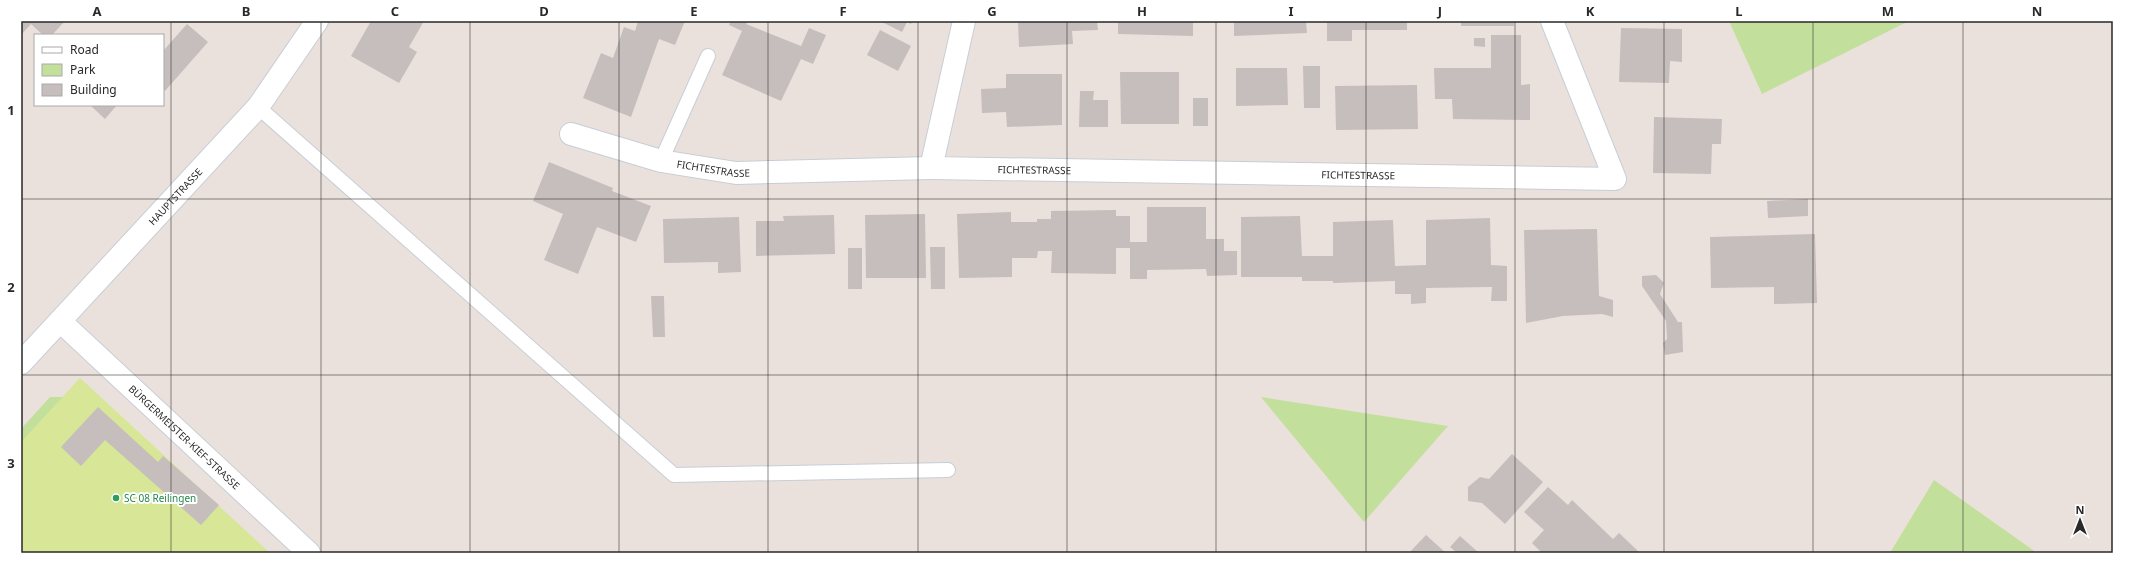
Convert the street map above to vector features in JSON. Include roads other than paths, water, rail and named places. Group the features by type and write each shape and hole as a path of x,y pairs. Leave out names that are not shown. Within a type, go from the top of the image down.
{"street":[{"name":"HAUPTSTRASSE","path":"21,363 258,107 317,21"},
{"path":"931,168 964,21"},
{"name":"FICHTESTRASSE","path":"572,134 661,161 736,173 931,168 1615,179 1552,21"},
{"name":"BÜRGERMEISTER-KIEF-STRASSE","path":"60,321 309,553"}],"lane":[{"path":"661,161 708,56"},
{"path":"258,107 674,475 948,470"}],"place":[{"name":"SC 08 Reilingen","path":"116,498"}]}
